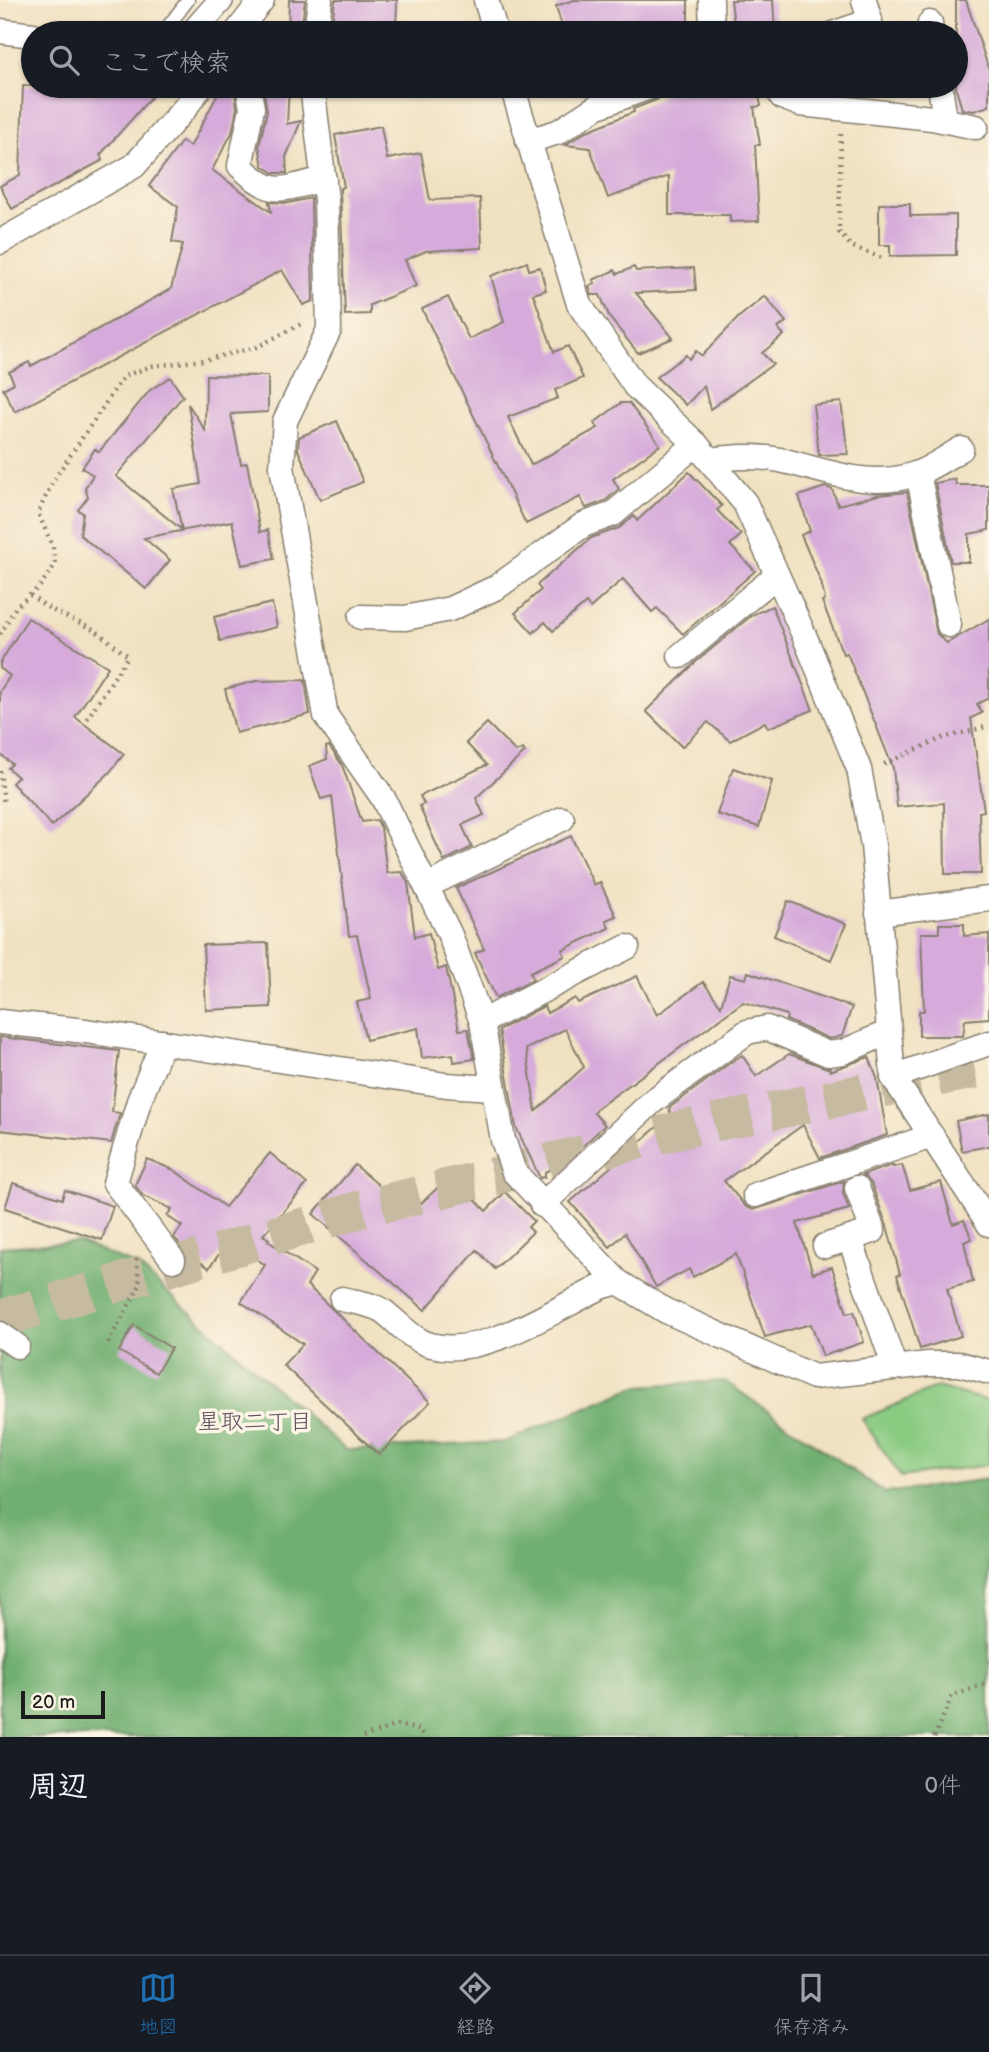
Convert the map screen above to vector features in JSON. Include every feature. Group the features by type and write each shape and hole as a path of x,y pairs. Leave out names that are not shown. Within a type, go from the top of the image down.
{"street":[{"path":"203,21 221,0"},
{"path":"246,21 262,0"},
{"path":"317,21 320,0"},
{"path":"486,0 492,21"},
{"path":"711,0 712,21"},
{"path":"864,0 870,21"},
{"path":"0,31 21,34"},
{"path":"0,242 134,166 192,98"},
{"path":"250,98 251,108 240,166 259,184 273,191 324,179"},
{"path":"314,98 324,179 329,330 285,421 282,467 326,716 383,798 455,948 482,1021 503,1140 514,1172 542,1205 618,1282 666,1311 814,1377 960,1364 989,1372"},
{"path":"515,98 579,304 635,386 703,452 745,503 859,769 873,845 893,1077 989,1224"},
{"path":"528,141 558,131 598,106 620,98"},
{"path":"784,98 945,120 976,127"},
{"path":"942,98 945,120"},
{"path":"361,617 405,618 450,609 497,587 583,525 613,514 703,452 779,460 856,480 886,479 918,473 961,449"},
{"path":"918,473 949,625"},
{"path":"680,656 777,575"},
{"path":"427,886 562,819"},
{"path":"878,913 989,899"},
{"path":"482,1021 627,947"},
{"path":"0,1022 163,1042 446,1085 493,1088"},
{"path":"542,1205 653,1101 747,1032 767,1028 828,1054 843,1052 888,1032"},
{"path":"163,1042 139,1101 116,1183 173,1260"},
{"path":"893,1077 989,1043"},
{"path":"755,1195 932,1136"},
{"path":"825,1246 873,1231 857,1188"},
{"path":"850,1239 895,1368"},
{"path":"342,1299 381,1309 407,1332 430,1345 457,1347 495,1340 601,1287 618,1282"}],"lane":[{"path":"172,21 188,0"}],"path":[{"path":"842,108 839,232 851,246 881,258"},
{"path":"0,634 16,607 55,565 53,547 38,513 53,481 124,376 152,366 204,360 257,347 294,330 328,303"},
{"path":"30,595 50,609 96,631 128,656 88,719"},
{"path":"859,769 891,763 943,738 989,726"},
{"path":"0,771 4,805"},
{"path":"108,1343 140,1285 135,1249"},
{"path":"934,1737 952,1696 989,1683"},
{"path":"363,1737 397,1725 419,1730 423,1737"}],"green space":[{"path":"78,1242 138,1266 346,1450 504,1442 636,1386 725,1381 885,1493 989,1479 989,1737 0,1737 0,1247"},
{"path":"937,1387 989,1401 989,1465 901,1477 862,1419"}],"building":[{"path":"289,0 305,0 302,21 288,21"},
{"path":"335,0 397,0 396,21 332,21"},
{"path":"574,0 688,0 688,21 560,21 556,6"},
{"path":"731,0 773,0 774,21 734,21"},
{"path":"956,0 966,0 989,70 989,106 974,111 962,109 959,98 968,98 968,21 956,21"},
{"path":"23,98 150,98 100,155 103,160 12,209 0,186 20,175"},
{"path":"216,98 236,98 237,108 232,133 212,170 271,212 269,202 288,203 311,198 313,301 303,305 282,270 15,412 3,389 14,383 9,372 29,362 31,366 171,289 183,244 172,242 178,207 149,186 182,141 190,147"},
{"path":"265,98 288,98 287,124 301,121 286,157 287,173 274,173 263,166 259,146 267,111"},
{"path":"759,98 761,106 754,107 760,145 755,145 759,221 730,222 730,215 669,215 669,176 608,198 590,148 565,145 587,131 657,100"},
{"path":"381,126 387,159 421,153 430,200 480,198 482,248 426,251 405,260 416,286 370,305 370,314 345,315 340,188 344,187 335,135"},
{"path":"879,204 910,204 910,216 956,215 956,255 890,256 890,245 879,245"},
{"path":"527,262 529,270 540,267 546,290 533,294 554,352 568,346 583,378 555,390 558,398 508,417 531,465 598,428 594,423 621,403 629,403 660,445 613,479 619,489 605,501 586,508 580,497 526,524 422,309 448,297 469,339 504,322 491,276"},
{"path":"634,267 636,271 694,268 696,290 636,293 673,338 638,353 610,318 600,295 592,295 589,286 595,283 593,280 615,270 617,274"},
{"path":"765,296 786,322 778,328 784,335 762,353 773,364 710,409 704,386 686,405 656,377 686,355 689,359 696,351 702,356 739,317"},
{"path":"206,375 268,376 268,412 231,414 241,464 247,463 260,532 268,530 274,559 242,565 232,521 144,538 170,560 146,589 80,535 83,513 78,510 88,497 85,488 93,475 82,468 95,449 99,452 150,390 170,377 183,396 116,476 182,530 173,489 201,484 188,404 205,430"},
{"path":"841,402 848,454 819,455 813,405"},
{"path":"337,421 363,482 320,500 298,450 299,437"},
{"path":"689,472 722,506 717,510 741,535 730,545 755,571 683,634 657,608 652,612 623,579 590,608 586,603 553,631 545,622 533,633 515,613 541,590 537,585 591,538 619,528 634,516 637,521"},
{"path":"955,479 956,485 989,485 989,530 969,534 969,562 951,562 935,483"},
{"path":"825,487 832,489 838,505 878,495 907,492 937,634 947,643 989,619 989,698 977,704 982,713 971,718 984,811 979,812 981,874 945,874 944,803 897,807 893,768 847,653 843,654 822,601 825,600 821,582 801,535 810,531 799,496"},
{"path":"272,603 277,627 220,641 214,617"},
{"path":"772,606 813,710 768,728 765,722 730,741 708,722 682,747 646,711 697,661 752,615"},
{"path":"28,618 108,667 75,717 124,754 109,773 52,826 12,783 18,777 8,768 12,764 0,754 0,691 10,676 0,668 0,663"},
{"path":"305,680 310,714 236,733 225,689 256,681"},
{"path":"487,723 516,752 523,749 525,752 476,798 484,815 462,825 472,847 444,861 419,806 424,804 420,796 487,765 466,743"},
{"path":"329,746 342,765 362,822 377,820 381,828 387,873 402,872 408,883 415,937 429,933 438,970 446,967 459,1030 468,1029 474,1059 454,1062 453,1054 422,1058 418,1028 366,1040 357,1002 371,999 357,935 349,936 332,796 321,799 309,766 327,759 326,747"},
{"path":"733,768 772,781 759,827 717,814"},
{"path":"571,836 594,885 600,882 616,916 606,920 609,928 562,950 565,956 530,972 533,979 496,998 475,953 484,949 456,888"},
{"path":"788,901 846,924 831,960 774,936"},
{"path":"939,924 964,924 964,936 989,934 989,1018 965,1020 963,1036 919,1036 919,1011 924,1011 921,933 939,933"},
{"path":"268,943 271,1007 206,1010 203,945"},
{"path":"748,972 852,1007 842,1036 830,1039 786,1020 787,1015 743,1002 596,1109 594,1113 605,1125 565,1163 545,1172 545,1177 540,1178 516,1127 499,1030 544,1006 547,1013 575,998 578,1003 637,976 657,1015 703,982 721,1006 730,975 746,979","holes":["565,1029 584,1067 536,1111 526,1049"]},
{"path":"0,1037 119,1051 112,1112 120,1113 111,1143 0,1130"},
{"path":"789,1054 830,1071 869,1057 877,1078 887,1135 820,1158 803,1125 724,1181 745,1206 753,1210 844,1181 843,1193 849,1209 797,1223 813,1273 832,1267 847,1313 854,1311 864,1342 823,1356 811,1324 765,1337 736,1254 693,1277 689,1269 656,1287 625,1233 610,1247 570,1202 671,1115 669,1108 734,1060 742,1055 756,1076"},
{"path":"989,1114 989,1146 962,1151 956,1121"},
{"path":"270,1153 307,1184 263,1235 315,1272 307,1285 430,1402 379,1455 283,1365 303,1344 241,1302 265,1265 230,1239 209,1268 185,1251 174,1237 182,1226 167,1216 172,1209 143,1196 135,1185 147,1159 174,1170 225,1207"},
{"path":"355,1165 411,1213 451,1175 486,1211 505,1192 534,1221 528,1227 533,1232 495,1269 477,1250 425,1310 313,1214"},
{"path":"892,1165 902,1165 910,1190 941,1182 953,1224 964,1220 972,1239 964,1242 973,1282 947,1289 961,1336 920,1349 897,1275 900,1274 887,1226 871,1183 863,1175"},
{"path":"13,1183 62,1199 65,1190 113,1206 102,1240 5,1208"},
{"path":"134,1325 171,1348 156,1373 119,1351"}],"tunnel":[{"path":"0,1319 358,1210 688,1128 989,1067"}],"district":[{"name":"星取二丁目","path":"255,1422"}]}
